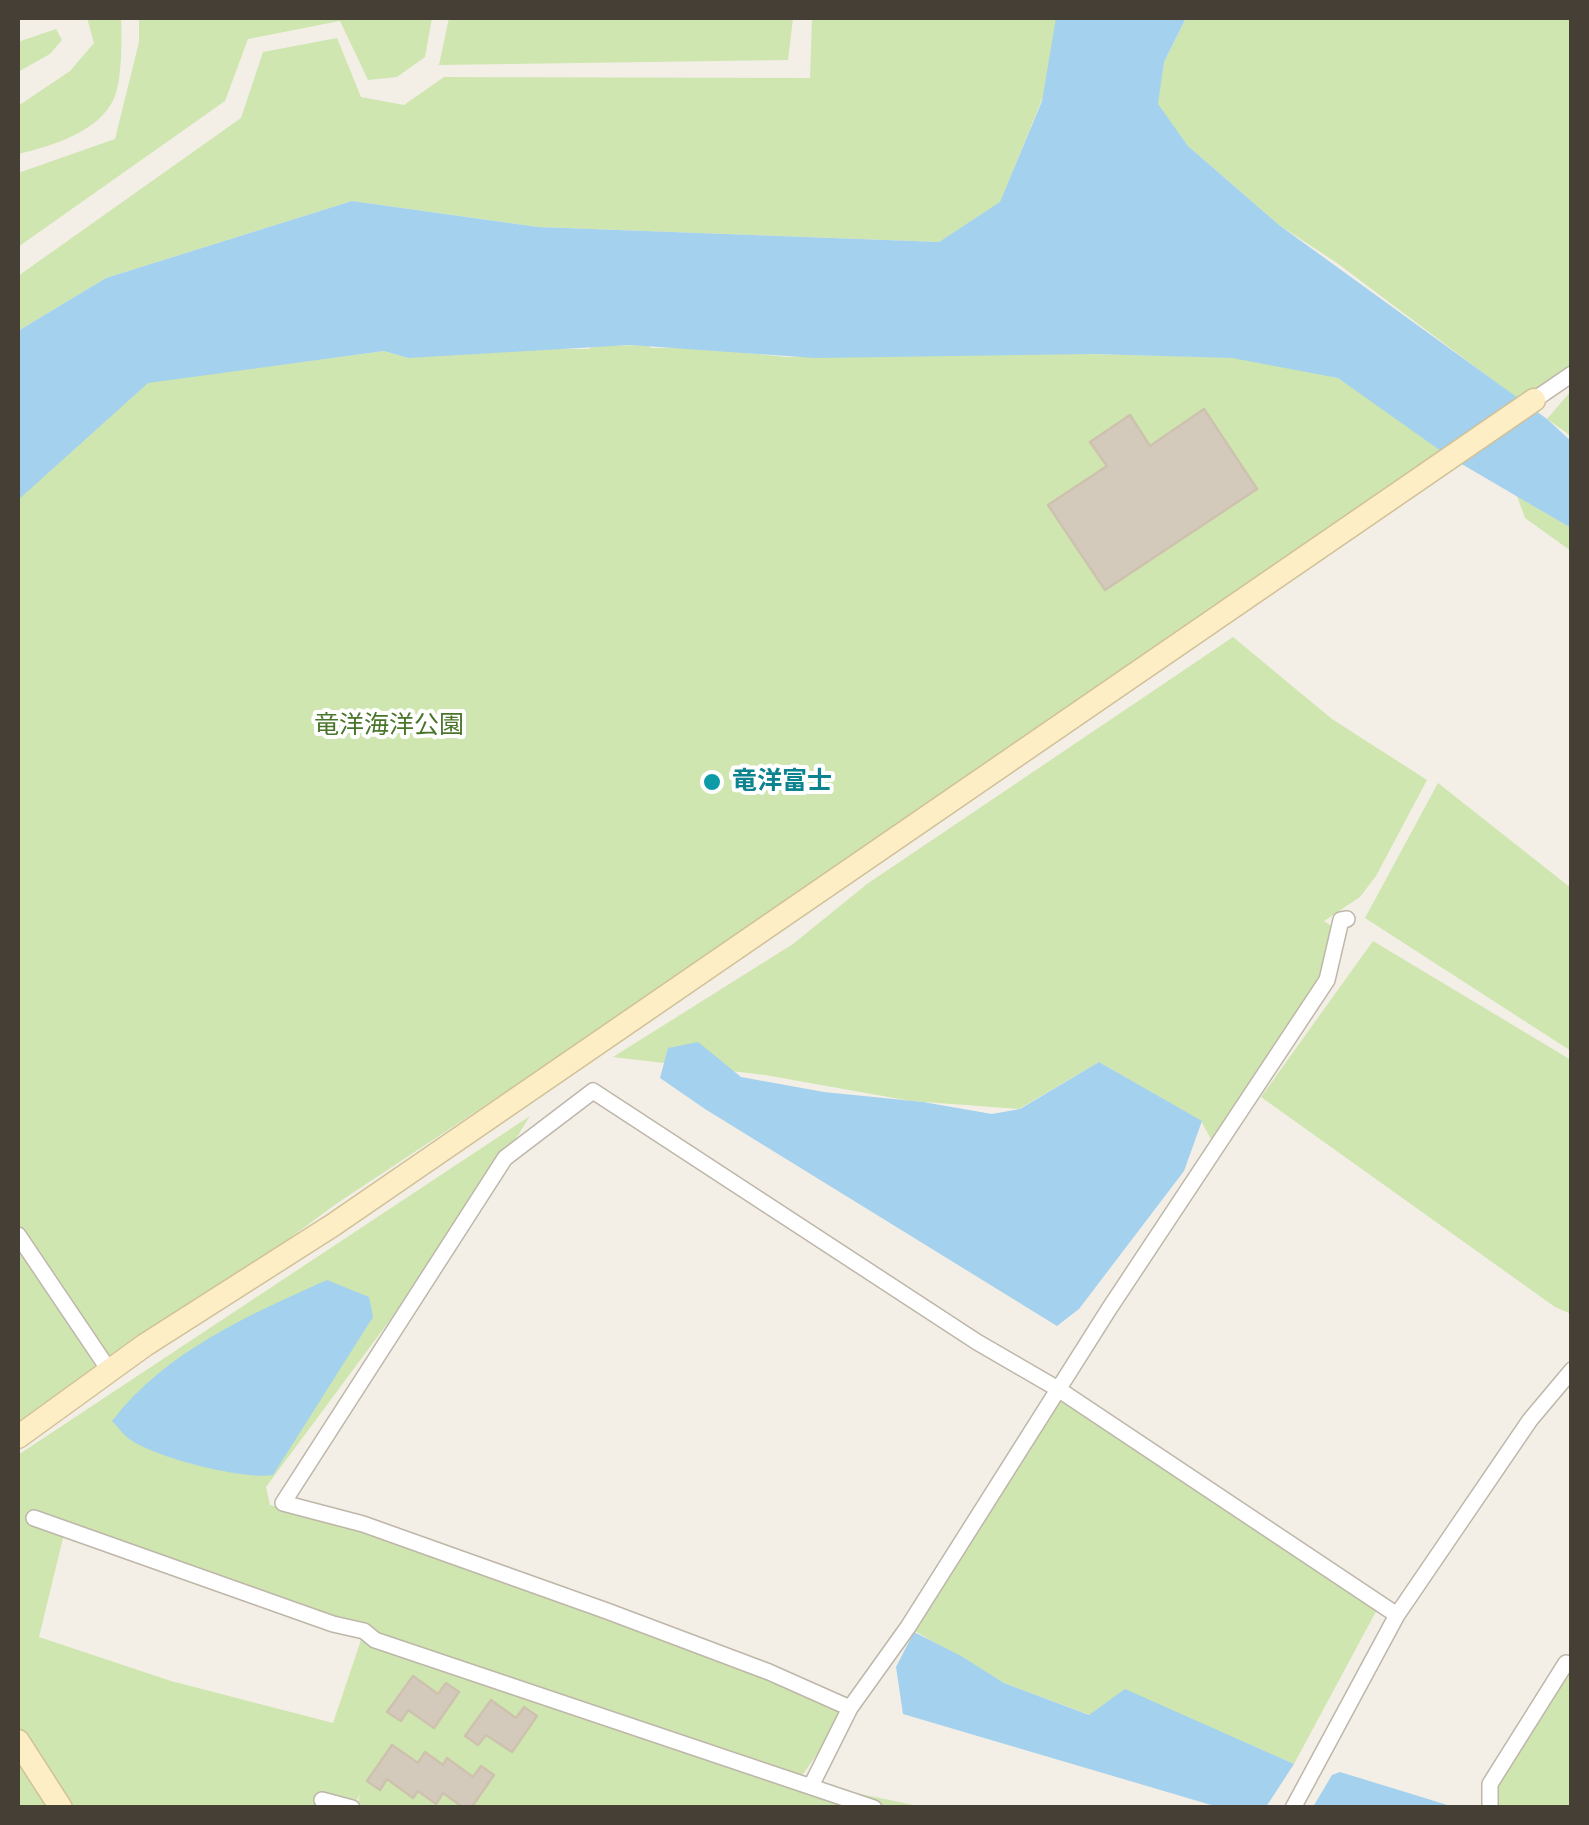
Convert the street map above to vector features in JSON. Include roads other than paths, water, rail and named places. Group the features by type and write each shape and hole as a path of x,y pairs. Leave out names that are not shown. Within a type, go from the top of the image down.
{"street":[{"path":"18,1437 110,1370 333,1225 1572,374"},
{"path":"811,1786 850,1708 908,1627 1058,1389 1327,980 1341,920 1347,918"},
{"path":"850,1708 769,1672 608,1611 363,1524 283,1503 504,1158 593,1091 992,1352 1058,1389 1398,1615"},
{"path":"18,1235 110,1370"},
{"path":"1293,1808 1398,1615 1530,1420 1572,1370"},
{"path":"34,1518 334,1624 364,1631 374,1640 874,1808"},
{"path":"1490,1808 1490,1784 1566,1662"},
{"path":"18,1741 60,1808"},
{"path":"322,1800 352,1808"}],"water":[{"path":"1056,18 1186,18 1164,62 1158,104 1188,146 1279,225 1547,419 1572,442 1571,528 1448,456 1338,378 1232,358 1092,354 815,358 630,345 408,358 384,351 148,383 18,500 18,331 106,278 352,201 538,227 939,242 1000,202 1042,101"},
{"path":"698,1042 741,1077 992,1114 1020,1109 1099,1062 1202,1121 1184,1171 1079,1309 1057,1326 660,1078 668,1048"},
{"path":"327,1280 369,1297 373,1317 273,1475 241,1474 177,1459 128,1438 112,1421 157,1374 210,1337"},
{"path":"914,1632 1004,1683 1089,1715 1125,1689 1294,1764 1266,1807 1218,1807 903,1714 896,1667"},
{"path":"1340,1772 1454,1807 1313,1807 1332,1775"}],"place":[{"name":"竜洋富士","path":"712,782"}],"park label":[{"name":"竜洋海洋公園","path":"389,726"}]}
